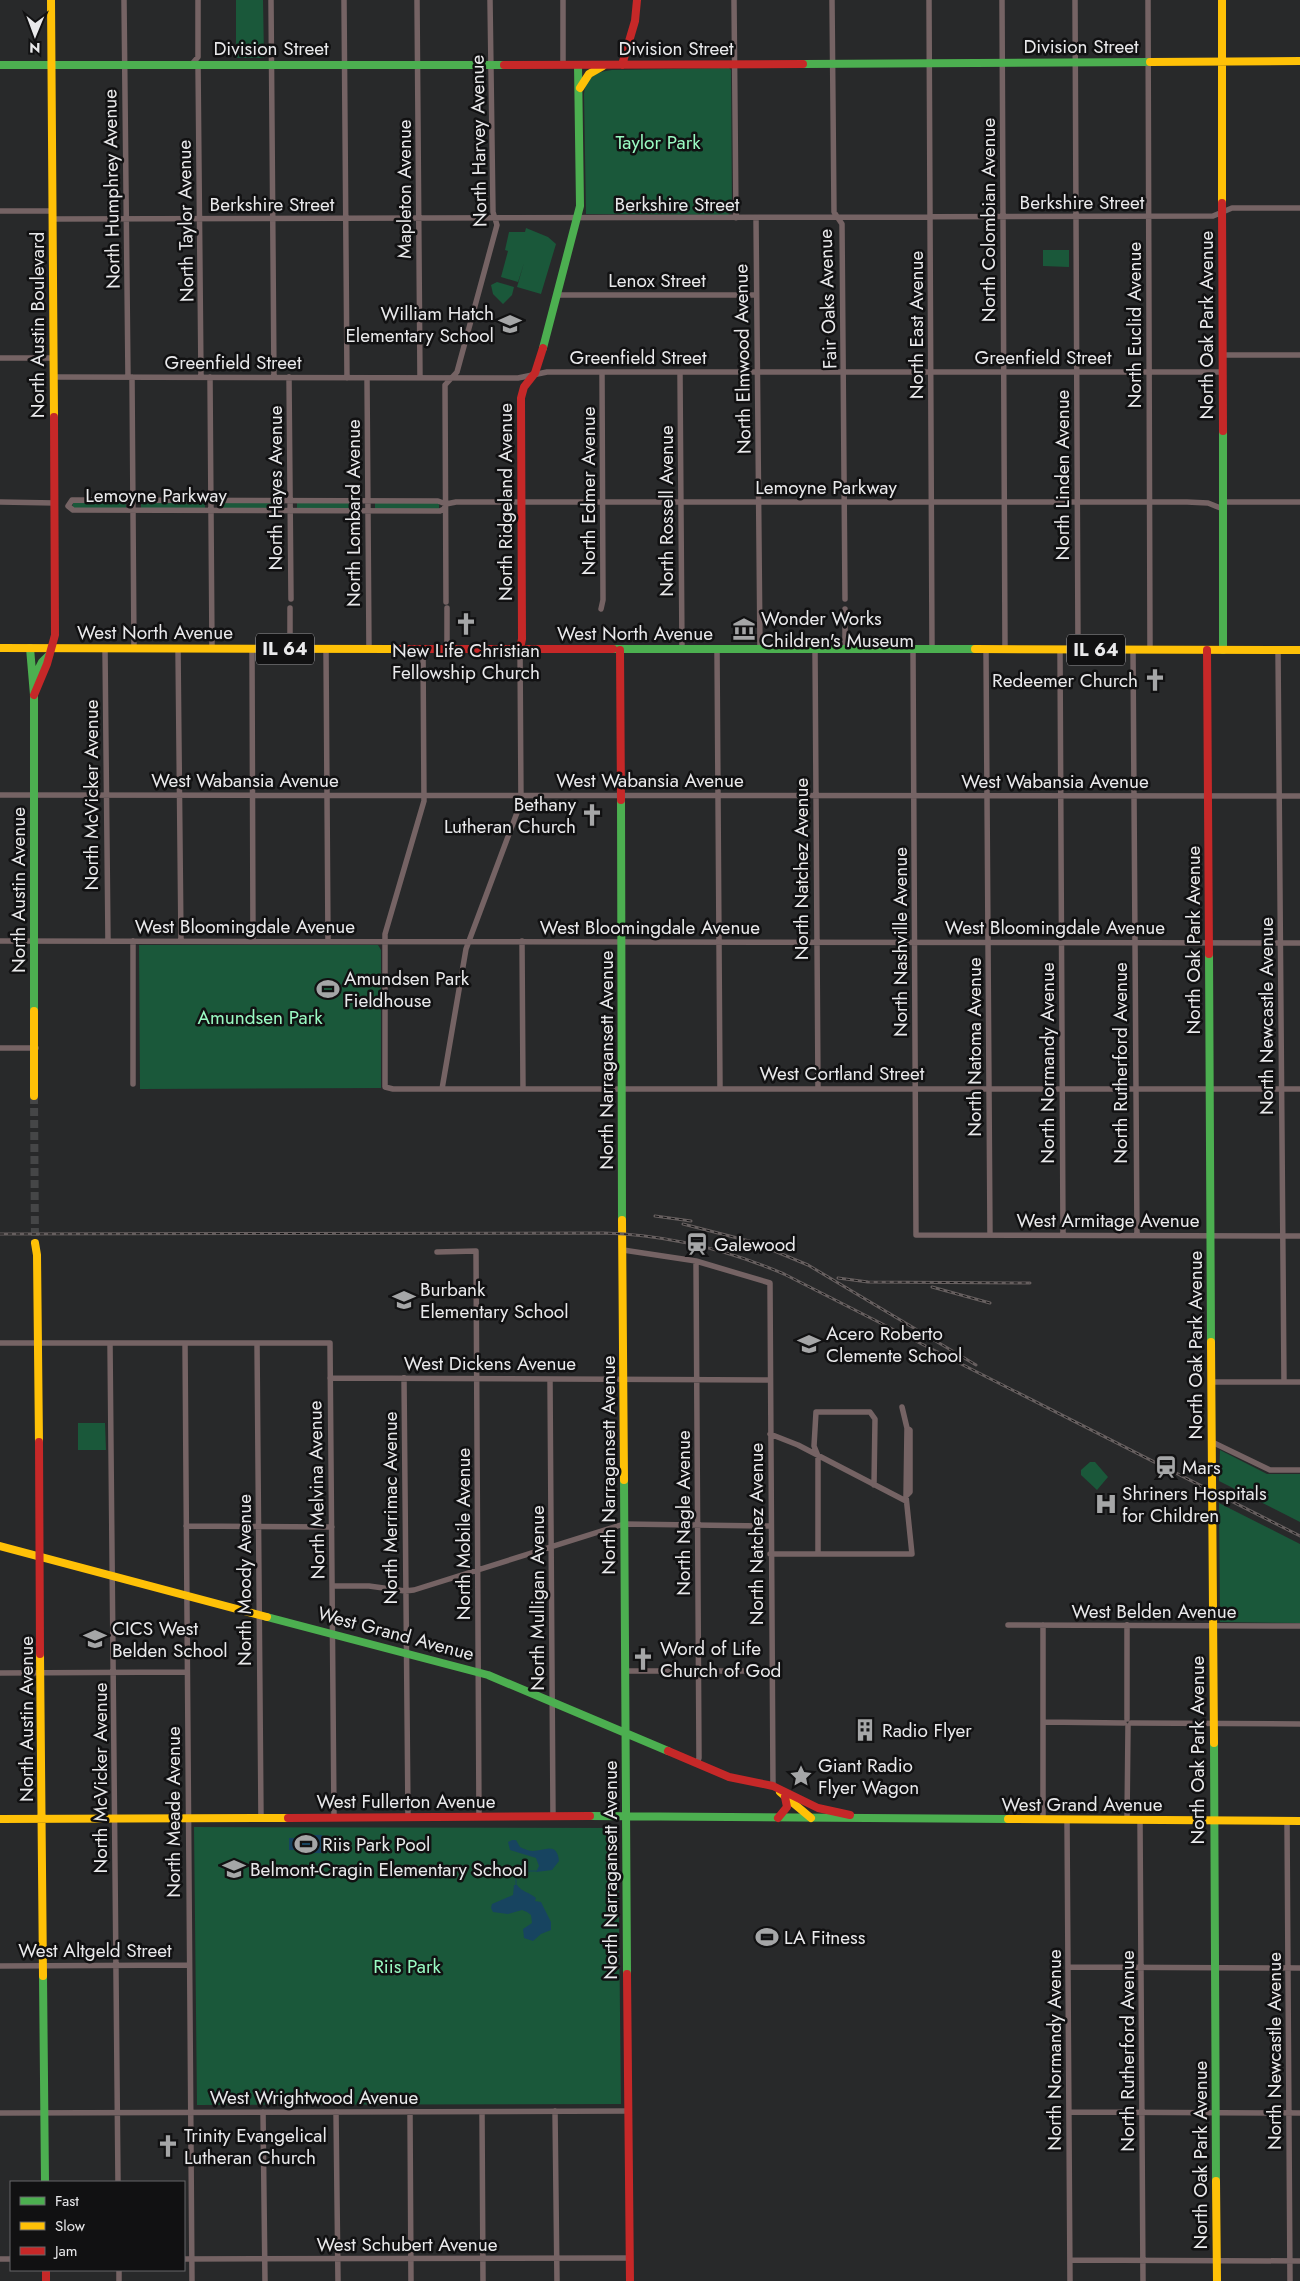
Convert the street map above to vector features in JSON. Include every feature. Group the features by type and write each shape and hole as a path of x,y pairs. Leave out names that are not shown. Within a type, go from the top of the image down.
{"street":[{"name":"North Austin Boulevard","path":"51,0 56,635 51,652"},
{"name":"North Humphrey Avenue","path":"124,0 134,648"},
{"name":"North Taylor Avenue","path":"198,0 196,62 201,377"},
{"path":"271,0 274,377"},
{"path":"344,0 347,378"},
{"name":"Mapleton Avenue","path":"417,0 420,378"},
{"name":"North Harvey Avenue","path":"447,649 445,385 457,372 498,225 493,212 490,0"},
{"path":"563,0 563,65"},
{"path":"622,64 635,22 636,0"},
{"path":"734,0 736,218"},
{"name":"Fair Oaks Avenue","path":"832,0 834,212 842,224 845,599"},
{"name":"North East Avenue","path":"929,0 932,650"},
{"name":"North Colombian Avenue","path":"1002,0 1005,650"},
{"name":"North Linden Avenue","path":"1075,0 1078,650"},
{"name":"North Euclid Avenue","path":"1148,0 1150,650"},
{"name":"North Oak Park Avenue","path":"1222,0 1223,650"},
{"name":"Division Street","path":"0,65 52,65 124,61 271,65 1300,61"},
{"name":"North Ridgeland Avenue","path":"520,649 522,639 521,398 524,387 535,373 578,219 580,206 578,65"},
{"path":"578,93 585,77 592,71 607,65"},
{"name":"Berkshire Street","path":"0,211 126,219 578,219 1213,216 1232,208 1300,208"},
{"name":"North Elmwood Avenue","path":"756,218 760,650"},
{"name":"Lenox Street","path":"558,295 756,295"},
{"path":"1222,355 1300,355"},
{"path":"0,358 54,358"},
{"name":"Greenfield Street","path":"54,377 518,378 535,373 1222,372"},
{"name":"North Edmer Avenue","path":"601,609 603,600 602,373"},
{"name":"North Rossell Avenue","path":"680,373 682,650"},
{"path":"210,377 212,649"},
{"name":"North Hayes Avenue","path":"289,377 291,599"},
{"name":"North Lombard Avenue","path":"367,378 369,649"},
{"name":"Lemoyne Parkway","path":"446,504 444,509 440,511 72,510 68,506 72,500 368,500 438,501 446,504 456,502 1223,502"},
{"path":"0,502 55,502"},
{"path":"1223,502 1300,502"},
{"name":"Lemoyne Parkway","path":"1208,503 1223,502"},
{"path":"290,608 290,649"},
{"path":"845,609 845,650"},
{"name":"West North Avenue","path":"0,648 30,648 51,652 105,648 1300,650"},
{"name":"North Austin Avenue","path":"30,648 34,695 37,1096"},
{"name":"North McVicker Avenue","path":"105,648 108,941"},
{"path":"178,649 181,941"},
{"path":"252,649 253,941"},
{"path":"326,649 328,941"},
{"path":"384,941 424,802 423,649"},
{"path":"442,1089 469,941 521,802 520,649"},
{"name":"North Narragansett Avenue","path":"620,650 625,1734 630,2281"},
{"path":"717,650 720,1088"},
{"name":"North Natchez Avenue","path":"815,650 818,1088"},
{"name":"North Nashville Avenue","path":"913,650 916,1235"},
{"name":"North Natoma Avenue","path":"986,650 990,1235"},
{"name":"North Normandy Avenue","path":"1060,650 1063,1235"},
{"name":"North Rutherford Avenue","path":"1133,650 1137,1236"},
{"name":"North Oak Park Avenue","path":"1207,650 1217,2281"},
{"name":"North Newcastle Avenue","path":"1278,650 1284,1382"},
{"path":"32,682 42,662 51,652"},
{"name":"North Austin Avenue","path":"34,695 48,664 51,652"},
{"name":"West Wabansia Avenue","path":"0,795 1300,796"},
{"name":"West Bloomingdale Avenue","path":"0,941 1300,942"},
{"path":"133,941 133,1084"},
{"name":"West Cortland Street","path":"384,941 385,1087 393,1089 1300,1089"},
{"path":"522,942 523,1089"},
{"path":"0,1048 36,1048"},
{"name":"West Armitage Avenue","path":"916,1235 1300,1236"},
{"name":"North Austin Avenue","path":"38,1243 45,2181"},
{"path":"623,1250 696,1261"},
{"name":"North Mobile Avenue","path":"437,1252 476,1251 480,1673 479,1817"},
{"name":"North Natchez Avenue","path":"696,1261 770,1283 770,1554 773,1786"},
{"name":"North Nagle Avenue","path":"696,1261 699,1758 697,1764"},
{"path":"0,1343 257,1343"},
{"name":"North McVicker Avenue","path":"110,1343 118,2181"},
{"name":"North Meade Avenue","path":"185,1343 192,2281"},
{"name":"North Melvina Avenue","path":"257,1343 330,1343 334,1818"},
{"name":"North Moody Avenue","path":"257,1343 261,1818"},
{"name":"West Dickens Avenue","path":"330,1378 770,1380"},
{"name":"North Merrimac Avenue","path":"404,1378 408,1817"},
{"name":"North Mulligan Avenue","path":"550,1378 553,1816"},
{"path":"1212,1382 1300,1382"},
{"path":"770,1554 912,1554 906,1499 907,1428 902,1407"},
{"path":"815,1554 818,1456 814,1446 816,1412 870,1412 875,1419 874,1485"},
{"path":"770,1434 906,1499"},
{"path":"1212,1442 1270,1470 1300,1470"},
{"path":"332,1586 370,1586 406,1591 624,1524 770,1526"},
{"path":"186,1526 332,1527"},
{"name":"West Grand Avenue","path":"0,1546 480,1673 552,1701 625,1734 729,1777 773,1786 818,1808 864,1818"},
{"name":"West Belden Avenue","path":"1008,1625 1300,1626"},
{"path":"1043,1625 1043,1820"},
{"path":"1126,1625 1127,1820"},
{"path":"625,1671 772,1671"},
{"path":"0,1672 187,1672"},
{"path":"1043,1722 1300,1724"},
{"path":"773,1786 811,1818"},
{"path":"778,1818 788,1807 785,1797"},
{"name":"West Fullerton Avenue","path":"0,1819 553,1816 811,1818"},
{"name":"West Grand Avenue","path":"811,1818 1300,1821"},
{"name":"North Normandy Avenue","path":"1067,1820 1070,2281"},
{"name":"North Rutherford Avenue","path":"1140,1820 1143,2281"},
{"name":"North Newcastle Avenue","path":"1287,1821 1290,2281"},
{"name":"West Altgeld Street","path":"0,1966 189,1965"},
{"path":"1068,1967 1300,1968"},
{"name":"West Wrightwood Avenue","path":"0,2113 629,2111"},
{"path":"263,2112 265,2281"},
{"path":"336,2112 338,2281"},
{"path":"410,2112 411,2281"},
{"path":"482,2112 483,2281"},
{"path":"555,2112 557,2281"},
{"path":"1069,2112 1300,2113"},
{"name":"West Schubert Avenue","path":"185,2259 630,2258"},
{"path":"1070,2260 1300,2261"}],"green space":[{"path":"236,0 263,0 264,58 236,58"},
{"name":"Taylor Park","path":"729,68 731,70 732,213 728,215 586,214 584,94 589,79 601,72 612,70"},
{"path":"526,228 548,237 556,244 541,294 517,287 524,263 518,282 501,277 508,251 505,250 509,232 525,232"},
{"path":"1043,250 1069,250 1069,267 1043,266"},
{"path":"497,282 514,287 512,295 503,304 493,294 491,285"},
{"path":"73,503 126,503 126,509 72,508"},
{"path":"141,503 205,503 205,509 141,508"},
{"path":"219,503 283,503 283,509 219,508"},
{"path":"297,503 361,503 361,509 297,509"},
{"path":"375,503 439,503 439,509 375,509"},
{"name":"Amundsen Park","path":"139,945 378,945 381,950 381,1088 140,1089"},
{"path":"78,1423 105,1423 106,1450 78,1450"},
{"path":"1220,1450 1267,1474 1300,1474 1300,1522 1219,1481"},
{"path":"1090,1462 1095,1462 1108,1477 1097,1490 1081,1475 1081,1470"},
{"path":"1219,1503 1300,1544 1300,1623 1220,1622"},
{"name":"Riis Park","path":"194,1827 618,1828 621,2104 197,2105"}],"water":[{"name":"Riis Park Pool","path":"311,1835 322,1835 323,1853 312,1853 311,1849 289,1850 289,1838 311,1838"},
{"path":"516,1840 520,1847 530,1851 553,1849 558,1855 559,1861 552,1870 536,1872 539,1866 536,1858 510,1850 508,1842"},
{"path":"514,1885 531,1894 536,1898 535,1901 541,1902 551,1922 551,1930 541,1934 533,1941 524,1938 523,1929 532,1923 531,1915 522,1910 508,1914 493,1912 491,1908 492,1904 513,1895"}],"waterway":[{"path":"516,1885 516,1875 520,1871 536,1871"}],"tunnel":[{"path":"34,1096 35,1243"}],"railway":[{"path":"655,1216 691,1221"},
{"path":"683,1224 753,1242 808,1265 976,1365"},
{"path":"0,1234 604,1233 651,1237 696,1245 740,1257 784,1274 1300,1536"},
{"path":"838,1278 868,1282 1030,1283"},
{"path":"932,1287 990,1303"}],"traffic: fast":[{"path":"803,64 1150,62"},
{"path":"0,65 504,65"},
{"path":"543,348 580,206 578,65"},
{"path":"1223,431 1223,650"},
{"path":"30,648 34,695 34,1011"},
{"path":"613,649 975,649"},
{"path":"33,680 42,662 49,655"},
{"path":"621,800 622,1220"},
{"path":"1209,954 1211,1342"},
{"path":"624,1480 627,1974"},
{"path":"267,1617 488,1675 668,1751"},
{"path":"1214,1743 1216,2181"},
{"path":"590,1816 1008,1819"},
{"path":"43,1976 45,2181"}],"traffic: slow":[{"path":"51,0 54,417"},
{"path":"1222,0 1222,203"},
{"path":"1150,62 1300,61"},
{"path":"580,88 589,74 603,66"},
{"path":"0,648 397,649"},
{"path":"975,649 1300,650"},
{"path":"34,1011 34,1096"},
{"path":"622,1220 624,1480"},
{"path":"35,1243 37,1255 39,1442"},
{"path":"1211,1342 1214,1743"},
{"path":"0,1546 267,1617"},
{"path":"40,1654 43,1976"},
{"path":"780,1792 811,1818"},
{"path":"0,1819 288,1818"},
{"path":"1008,1819 1300,1821"},
{"path":"1216,2181 1217,2281"}],"traffic: jam":[{"path":"622,65 635,21 637,0"},
{"path":"504,65 803,64"},
{"path":"1222,203 1223,431"},
{"path":"520,649 522,639 521,398 524,387 535,373 543,348"},
{"path":"34,695 47,664 55,635 54,417"},
{"path":"397,649 613,649"},
{"path":"620,650 621,800"},
{"path":"1207,650 1209,954"},
{"path":"39,1442 40,1654"},
{"path":"668,1751 729,1777 773,1786 818,1808 850,1815"},
{"path":"778,1818 787,1807 785,1797"},
{"path":"288,1818 590,1816"},
{"path":"627,1974 630,2281"},
{"path":"46,2271 46,2281"}],"place":[{"name":"William Hatch Elementary School","path":"510,324"},
{"name":"New Life Christian Fellowship Church","path":"466,624"},
{"name":"Wonder Works Children's Museum","path":"744,629"},
{"name":"Redeemer Church","path":"1155,680"},
{"name":"Bethany Lutheran Church","path":"592,815"},
{"name":"Amundsen Park Fieldhouse","path":"328,989"},
{"name":"Galewood","path":"697,1244"},
{"name":"Burbank Elementary School","path":"404,1300"},
{"name":"Acero Roberto Clemente School","path":"809,1344"},
{"name":"Mars","path":"1166,1467"},
{"name":"Shriners Hospitals for Children","path":"1106,1504"},
{"name":"CICS West Belden School","path":"95,1639"},
{"name":"Word of Life Church of God","path":"643,1659"},
{"name":"Radio Flyer","path":"865,1730"},
{"name":"Giant Radio Flyer Wagon","path":"801,1776"},
{"name":"Riis Park Pool","path":"306,1844"},
{"name":"Belmont-Cragin Elementary School","path":"234,1869"},
{"name":"LA Fitness","path":"767,1937"},
{"name":"Trinity Evangelical Lutheran Church","path":"168,2146"}]}
